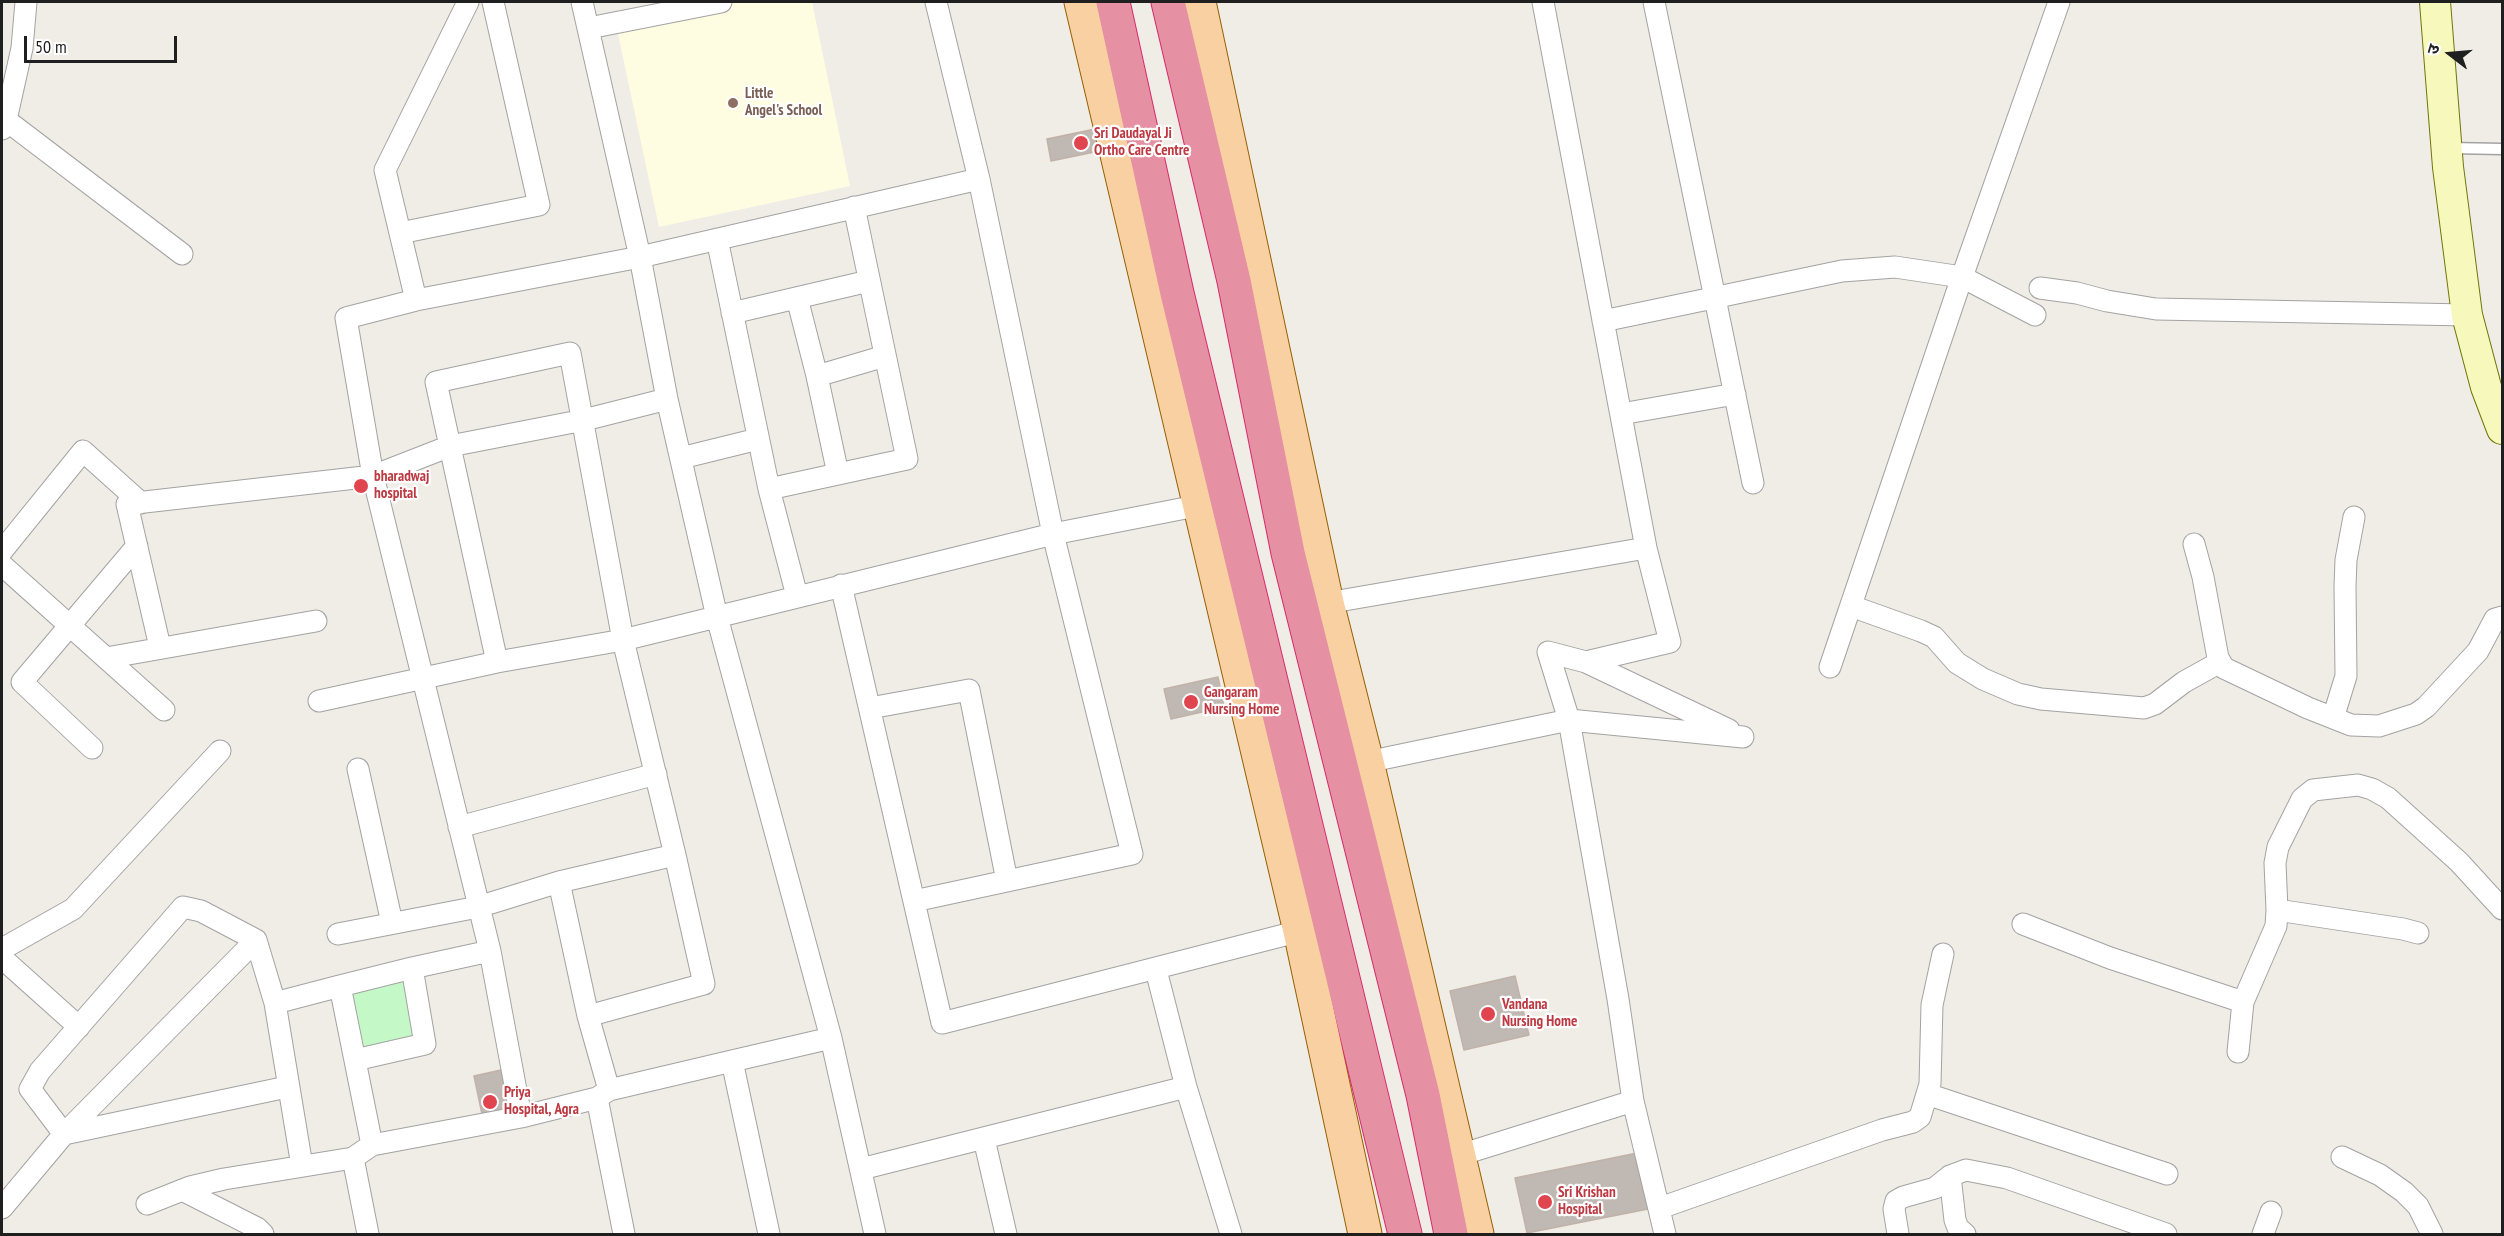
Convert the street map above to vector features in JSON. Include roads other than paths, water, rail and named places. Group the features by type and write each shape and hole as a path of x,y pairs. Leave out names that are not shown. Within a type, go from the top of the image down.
{"highway":[{"path":"1113,2 1177,293 1214,502 1405,1234"},
{"path":"1168,2 1234,281 1288,553 1423,1095 1452,1234"}],"main road":[{"path":"1081,2 1214,502 1300,931 1365,1234"},
{"path":"1199,2 1327,603 1367,762 1477,1234"}],"street":[{"path":"26,2 22,48 4,124 182,254"},
{"path":"416,300 385,170 468,2"},
{"path":"400,233 538,205 493,2"},
{"path":"582,2 640,257 667,399 717,616 831,1038 875,1234"},
{"path":"589,28 721,2"},
{"path":"914,901 1132,854 1053,534 978,179 936,2"},
{"path":"1543,2 1646,548 1670,642 1586,662"},
{"path":"1654,2 1753,483"},
{"path":"1830,667 1962,277 2059,2"},
{"path":"2435,2 2446,148 2467,315 2486,387 2502,429"},
{"path":"520,1117 490,951 373,476 346,318 416,300 640,257 978,179"},
{"path":"769,489 907,459 854,207"},
{"path":"717,239 769,489 797,596"},
{"path":"1603,321 1842,271 1895,267 1962,277 2035,315"},
{"path":"732,313 869,280"},
{"path":"2040,288 2156,309 2467,315"},
{"path":"796,298 818,376 838,474"},
{"path":"497,662 436,382 570,353 623,640 704,984 588,1016"},
{"path":"818,376 885,356"},
{"path":"1621,414 1735,394"},
{"path":"160,647 127,504 373,476 450,446 584,420 667,399"},
{"path":"681,458 758,439"},
{"path":"2,551 83,451 141,503"},
{"path":"319,701 497,662 623,640 1053,534 1214,502"},
{"path":"2333,718 2346,676 2346,560 2354,517"},
{"path":"2194,544 2220,662 2224,668 2351,725 2379,726 2416,714 2426,707 2478,651 2494,619 2502,617"},
{"path":"92,748 22,682 137,546"},
{"path":"1327,603 1646,548"},
{"path":"2,565 164,710"},
{"path":"841,585 942,1023 1156,970 1300,931"},
{"path":"1851,606 1921,631 1934,638 1957,663 1983,679 2018,694 2041,699 2144,708 2155,704 2184,682 2220,662"},
{"path":"106,658 316,621"},
{"path":"1367,762 1569,720 1743,737 1586,662 1548,652 1569,720 1618,999 1633,1101 1665,1234"},
{"path":"870,708 969,690 1007,881"},
{"path":"2,949 73,909 220,751"},
{"path":"358,769 392,923"},
{"path":"459,827 656,774"},
{"path":"2238,1052 2242,1002 2276,926 2275,863 2278,847 2302,799 2313,790 2358,785 2372,789 2388,798 2459,861 2502,909"},
{"path":"338,934 478,907 559,882 675,855"},
{"path":"559,882 603,1094 624,1234"},
{"path":"64,1134 30,1089 40,1071 183,908 201,911 256,940 276,1003 287,1087 302,1166"},
{"path":"2277,910 2418,933"},
{"path":"2023,924 2110,958 2242,1002"},
{"path":"2,1208 64,1134 256,940"},
{"path":"276,1003 412,968 490,951"},
{"path":"1660,1208 1882,1130 1913,1122 1920,1117 1931,1068 1932,1005 1943,954"},
{"path":"2,958 79,1027"},
{"path":"355,1060 425,1044 412,968"},
{"path":"1156,970 1186,1088 1231,1234"},
{"path":"340,986 372,1145"},
{"path":"147,1204 182,1190 224,1179 353,1158 372,1145 520,1117 732,1061 831,1038"},
{"path":"732,1061 769,1234"},
{"path":"64,1134 287,1087"},
{"path":"861,1169 1186,1088"},
{"path":"1927,1094 2167,1174"},
{"path":"1460,1155 1633,1101"},
{"path":"984,1139 1006,1234"},
{"path":"2342,1157 2380,1175 2404,1192 2418,1206 2432,1234"},
{"path":"353,1158 368,1234"},
{"path":"1898,1234 1894,1209 1896,1201 1935,1188 1950,1176 1966,1170 2007,1178 2166,1234"},
{"path":"1950,1176 1955,1220 1958,1228 1965,1234"},
{"path":"182,1190 257,1228 263,1234"},
{"path":"2263,1234 2271,1212"},
{"path":"2440,1234 2449,1234"}],"lane":[{"path":"2446,148 2502,149"}],"place":[{"name":"Little Angel's School","path":"733,103"},
{"name":"Sri Daudayal Ji Ortho Care Centre","path":"1081,143"},
{"name":"bharadwaj hospital","path":"361,486"},
{"name":"Gangaram Nursing Home","path":"1191,702"},
{"name":"Vandana Nursing Home","path":"1488,1014"},
{"name":"Priya Hospital, Agra","path":"490,1102"},
{"name":"Sri Krishan Hospital","path":"1545,1202"}]}
